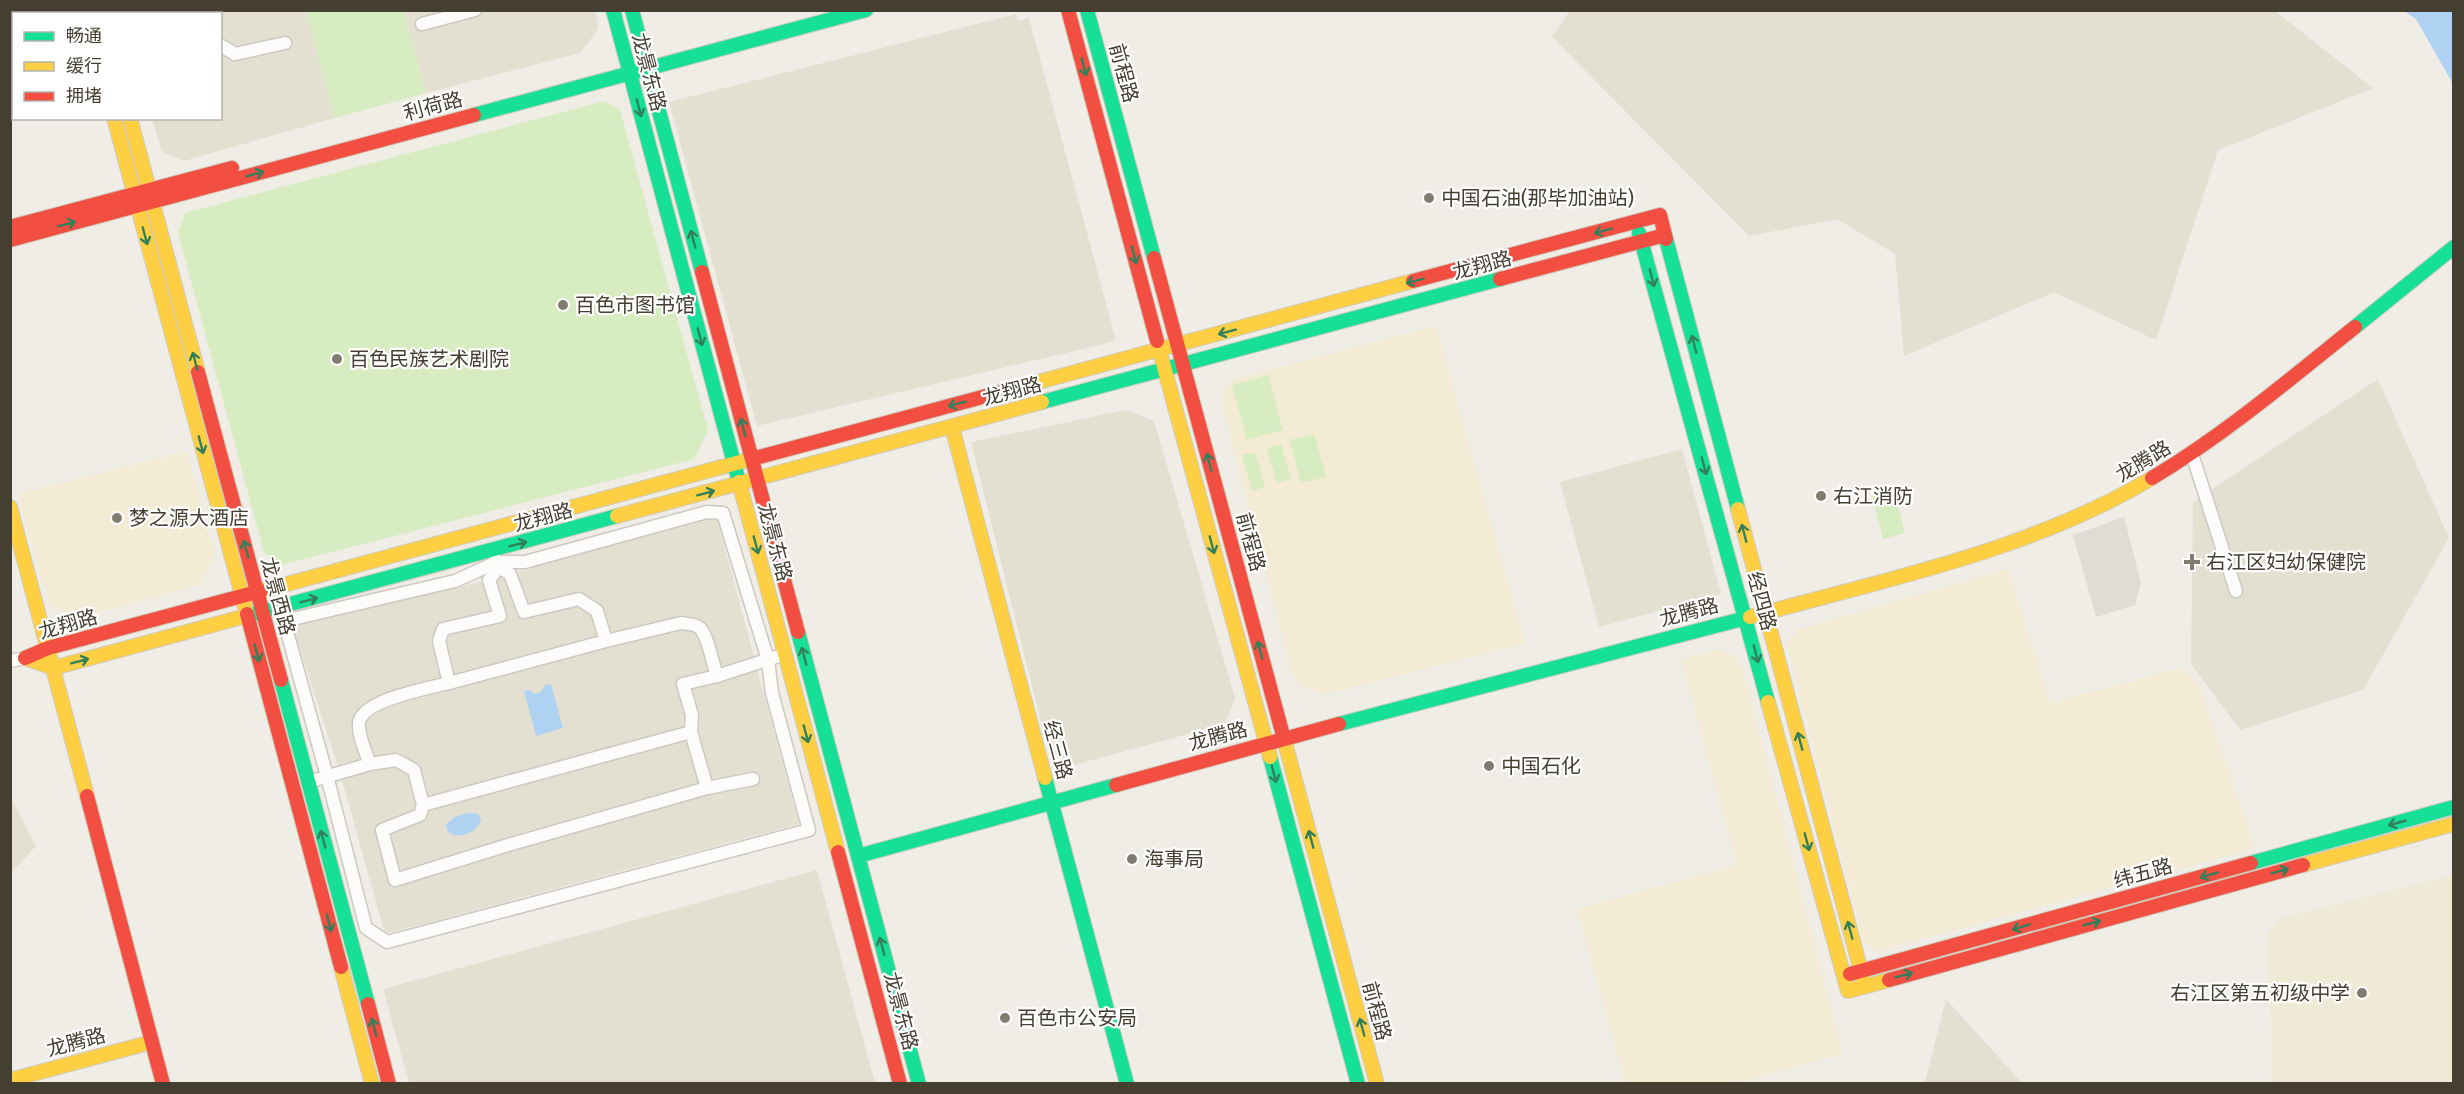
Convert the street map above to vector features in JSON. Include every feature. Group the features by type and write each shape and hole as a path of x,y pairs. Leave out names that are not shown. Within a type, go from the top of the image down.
{"street":[{"path":"422,24 475,10"},
{"name":"龙景东路","path":"613,10 900,1083"},
{"name":"龙景东路","path":"632,10 918,1083"},
{"name":"利荷路","path":"10,227 151,196 628,69 828,10"},
{"name":"利荷路","path":"646,64 866,10"},
{"name":"前程路","path":"1068,10 1358,1083"},
{"name":"前程路","path":"1087,10 1377,1083"},
{"path":"222,57 285,43"},
{"path":"222,46 235,54"},
{"name":"龙景西路","path":"115,120 372,1083"},
{"name":"龙景西路","path":"131,120 389,1083"},
{"name":"利荷路","path":"10,240 135,200"},
{"name":"龙翔路","path":"25,658 48,648 1660,215"},
{"name":"经四路","path":"1660,215 1865,986"},
{"name":"经四路","path":"1636,222 1848,991"},
{"name":"龙翔路","path":"25,658 53,668 263,612 496,560 739,484 1665,235"},
{"name":"龙腾路","path":"858,856 1284,738 1746,618 1996,549 2115,500 2192,454 2285,384 2454,247"},
{"name":"经三路","path":"952,427 1127,1083"},
{"path":"2192,454 2236,591"},
{"path":"10,507 163,1083"},
{"path":"707,512 723,513 768,660 771,693 809,830 387,942 366,927 284,621 455,581 496,560 525,562 707,512"},
{"path":"496,560 510,574 524,612 579,599 597,611 606,641"},
{"path":"449,683 439,641 440,635 443,629 500,616 489,580 496,560"},
{"path":"370,764 359,723 363,712 375,704 606,641 681,623 692,624 700,628 705,637 717,676"},
{"path":"708,788 691,732 692,716 682,684 717,676 785,654"},
{"path":"10,662 25,658"},
{"path":"423,805 691,732"},
{"path":"308,782 370,764 396,760 414,770 423,805 420,815 382,830 395,880 508,844 708,788 753,779"},
{"name":"纬五路","path":"1844,976 2454,807"},
{"name":"纬五路","path":"1848,991 2454,824"},
{"name":"龙腾路","path":"10,1080 152,1042"}],"shaded area":[{"path":"1570,10 2275,11 2373,88 2218,150 2156,340 2054,292 1904,356 1895,254 1837,219 1749,236 1552,37"},
{"path":"306,11 335,118 184,161 162,152 152,120 222,120 222,12 121,12"},
{"path":"403,11 595,11 599,28 580,53 426,93"},
{"path":"1016,14 1018,21 1029,18 1116,340 757,426 669,102"},
{"path":"1436,326 1525,643 1339,691 1320,693 1300,685 1291,670 1221,400 1226,388 1235,379"},
{"path":"2378,379 2449,538 2363,690 2240,730 2191,664 2193,502"},
{"path":"1126,410 1154,421 1235,698 1225,724 1074,765 1048,750 971,442"},
{"path":"1682,449 1721,594 1599,627 1560,482"},
{"path":"187,451 215,554 200,585 77,618 50,606 18,494"},
{"path":"716,515 799,824 385,934 340,773 292,625 489,580"},
{"path":"2124,517 2141,583 2135,605 2096,617 2073,535"},
{"path":"2008,569 2050,703 2181,668 2200,688 2255,848 1878,951 1864,943 1787,644 1797,630"},
{"path":"1719,650 1736,657 1743,670 1843,1054 1736,1083 1625,1083 1577,909 1737,865 1681,660"},
{"path":"11,798 36,846 10,873"},
{"path":"817,870 875,1083 409,1083 383,989"},
{"name":"右江区第五初级中学","path":"2453,875 2453,1083 2271,1083 2272,1049 2267,936 2281,918"},
{"path":"1946,999 2022,1083 1925,1083"}],"green space":[{"path":"306,11 403,11 426,93 335,118"},
{"path":"604,101 620,110 708,430 694,459 281,565 264,552 178,233 185,213"},
{"path":"1268,375 1283,430 1247,440 1232,385"},
{"path":"1314,434 1326,477 1301,483 1290,440"},
{"path":"1281,444 1291,479 1277,483 1267,448"},
{"path":"1255,452 1265,487 1252,491 1242,455"},
{"path":"1894,491 1905,533 1883,539 1872,496"}],"water":[{"path":"2404,11 2453,11 2453,84 2416,19"},
{"path":"551,684 563,728 536,736 524,691 540,693 545,685"},
{"path":"472,813 478,814 481,819 476,828 462,835 448,832 446,826 451,820"}],"traffic: fast":[{"path":"613,10 739,482"},
{"path":"632,10 702,272"},
{"path":"474,115 866,10"},
{"path":"1087,10 1154,258"},
{"path":"1639,233 1768,702"},
{"path":"1666,239 1738,509"},
{"path":"2355,327 2454,247"},
{"path":"1042,402 1500,279"},
{"path":"246,616 617,516"},
{"path":"1339,724 1750,617"},
{"path":"798,632 919,1084"},
{"path":"281,680 368,1004"},
{"path":"1270,757 1358,1084"},
{"path":"1045,778 1127,1084"},
{"path":"858,856 1116,785"},
{"path":"2251,863 2454,807"}],"traffic: slow":[{"path":"115,120 247,614"},
{"path":"131,120 198,372"},
{"path":"1001,392 1413,281"},
{"path":"1157,341 1270,757"},
{"path":"617,516 1042,402"},
{"path":"952,427 1045,778"},
{"path":"261,591 759,457"},
{"path":"1750,617 1905,576 2007,544 2057,525 2152,478"},
{"path":"739,482 838,852"},
{"path":"10,507 87,796"},
{"path":"1738,509 1865,986"},
{"path":"25,658 53,668 246,616"},
{"path":"1768,702 1848,991 1889,980"},
{"path":"1284,739 1377,1084"},
{"path":"2303,865 2454,824"},
{"path":"341,967 372,1084"},
{"path":"10,1080 152,1042"}],"traffic: jam":[{"path":"1068,10 1157,341"},
{"path":"10,240 474,115"},
{"path":"10,227 232,168"},
{"path":"1413,281 1660,215 1666,239"},
{"path":"1500,279 1665,235"},
{"path":"1154,258 1284,739"},
{"path":"702,272 798,632"},
{"path":"2152,478 2205,444 2355,327"},
{"path":"198,372 281,680"},
{"path":"759,457 1001,392"},
{"path":"25,658 48,648 261,591"},
{"path":"247,614 341,967"},
{"path":"1116,785 1339,724"},
{"path":"87,796 163,1084"},
{"path":"838,852 900,1084"},
{"path":"1850,974 2251,863"},
{"path":"1889,980 2303,865"},
{"path":"368,1004 389,1084"}],"place":[{"name":"中国石油(那毕加油站)","path":"1429,198"},
{"name":"百色市图书馆","path":"563,305"},
{"name":"百色民族艺术剧院","path":"337,359"},
{"name":"右江消防","path":"1821,496"},
{"name":"梦之源大酒店","path":"117,518"},
{"name":"右江区妇幼保健院","path":"2192,562"},
{"name":"中国石化","path":"1489,766"},
{"name":"海事局","path":"1132,859"},
{"name":"右江区第五初级中学","path":"2362,993"},
{"name":"百色市公安局","path":"1005,1018"}]}
